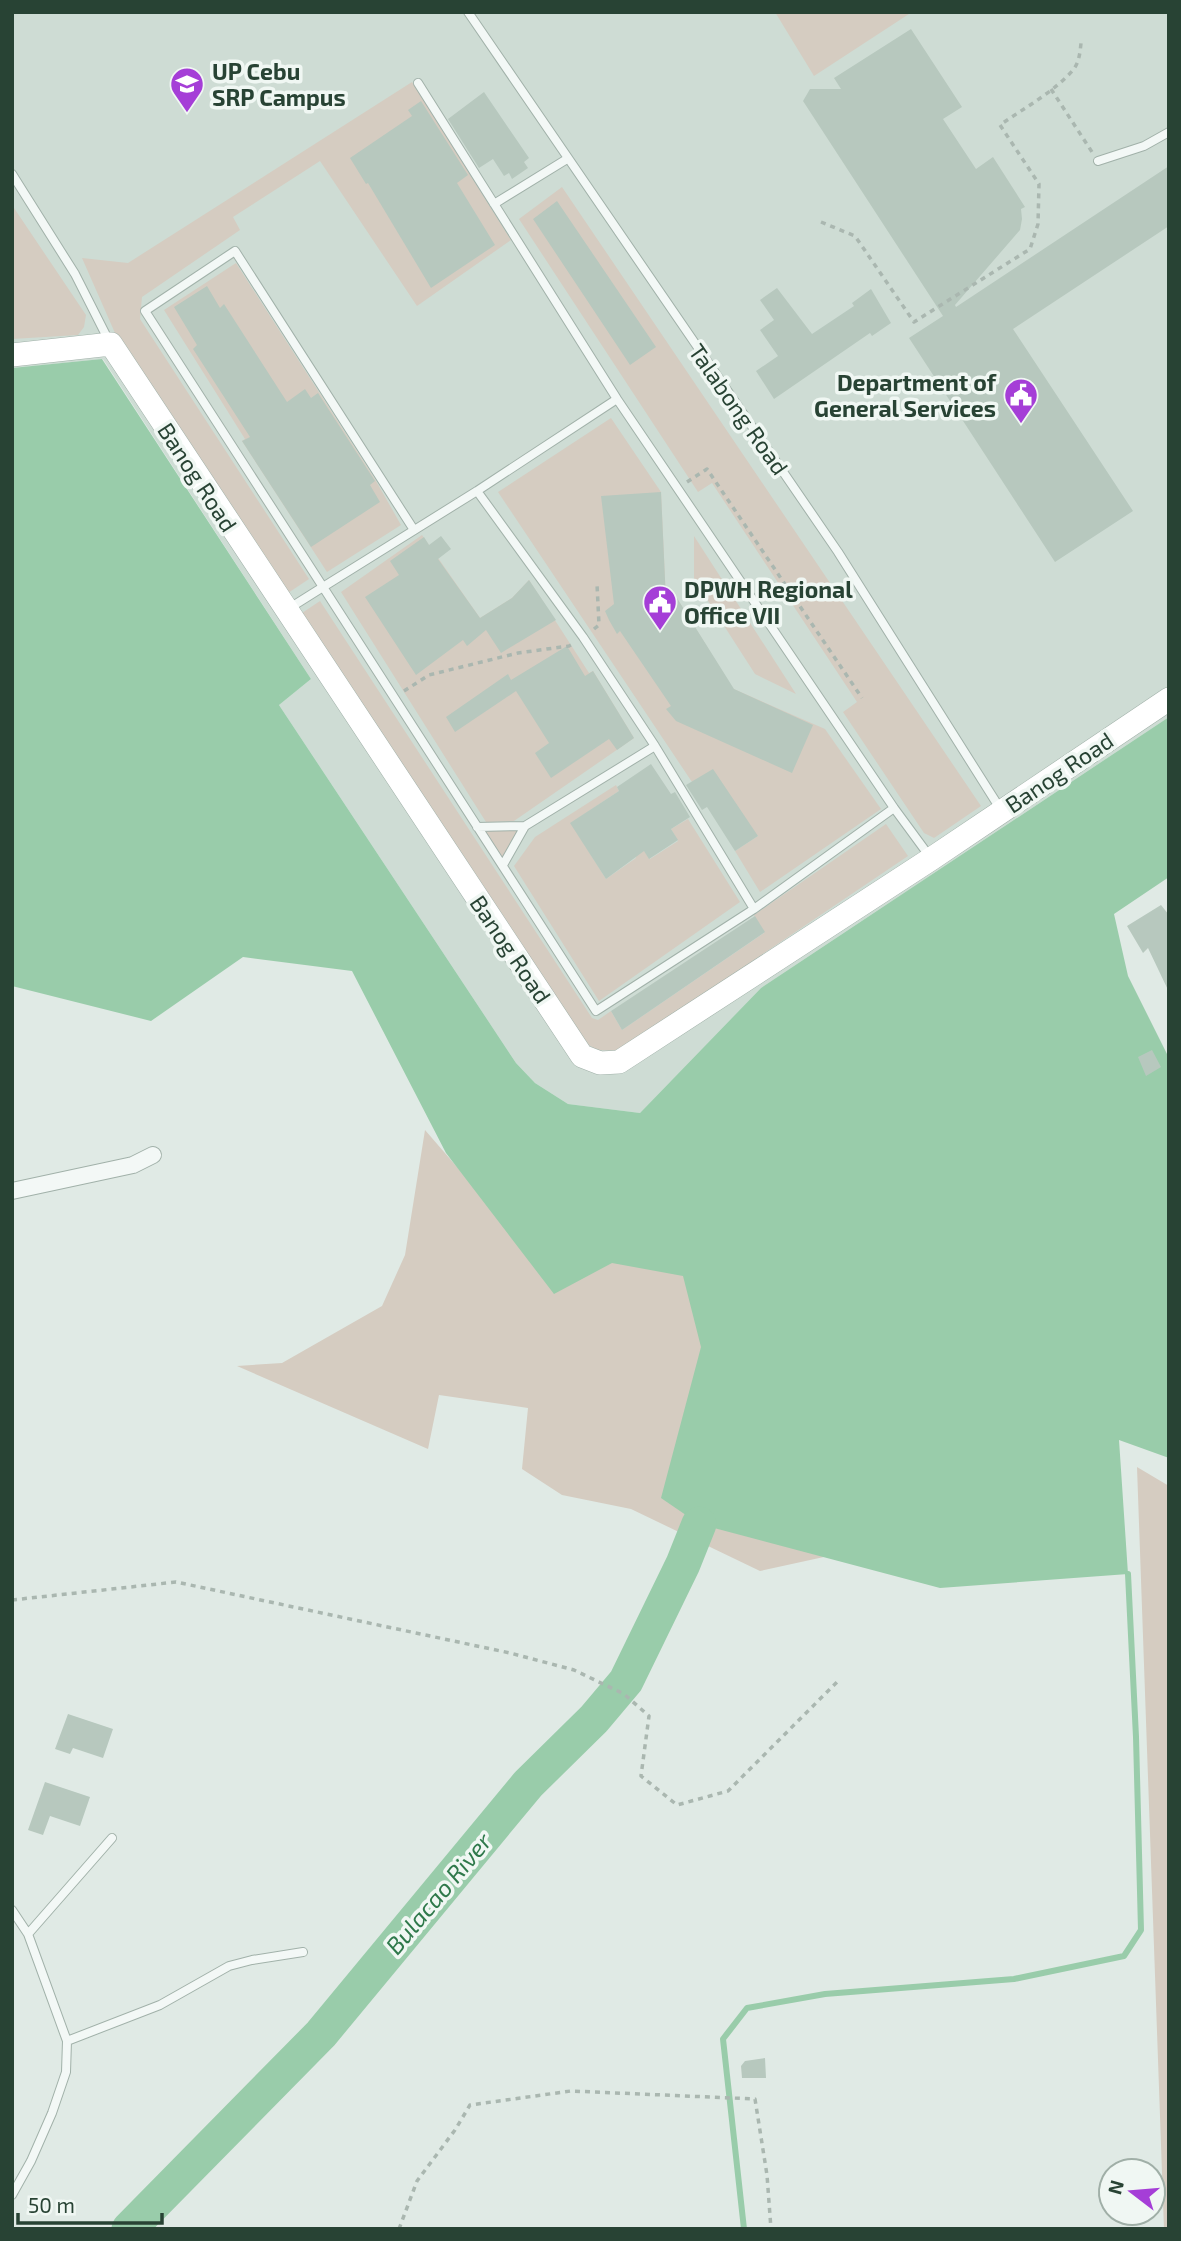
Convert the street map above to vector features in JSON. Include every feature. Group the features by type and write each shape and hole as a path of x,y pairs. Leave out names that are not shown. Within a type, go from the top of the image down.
{"street":[{"name":"Banog Road","path":"111,344 582,1056 600,1063 619,1062 931,859 1169,699"},
{"path":"12,355 111,344"},
{"path":"12,1191 134,1165 153,1155"}],"lane":[{"name":"Talabong Road","path":"468,12 838,552 1001,811"},
{"path":"418,83 617,399 931,859"},
{"path":"1098,161 1144,146 1169,132"},
{"path":"494,204 567,159"},
{"path":"12,174 75,274 111,344"},
{"path":"414,530 235,251 145,311 596,1012 754,909 894,808"},
{"path":"286,610 477,491 617,399"},
{"path":"477,491 583,637 655,746 754,909"},
{"path":"503,865 525,826 655,746"},
{"path":"477,827 525,826"},
{"path":"28,1934 112,1838"},
{"path":"12,1910 28,1934 67,2041 66,2072 52,2113 31,2161 12,2195"},
{"path":"67,2041 159,2005 229,1966 303,1952"}],"path":[{"path":"821,222 855,236 914,322 1030,249 1038,224 1039,184 1000,125 1074,69 1081,43"},
{"path":"1051,89 1098,161"},
{"path":"677,488 707,469 862,698"},
{"path":"393,698 429,675 518,653 569,646 599,625 597,584"},
{"path":"12,1600 176,1582 510,1653 574,1670 624,1694 649,1716 640,1776 677,1805 728,1791 838,1681"},
{"path":"399,2229 417,2181 470,2105 571,2091 755,2099 767,2175 771,2229"}],"shaded area":[{"path":"12,12 1169,12 1169,717 761,988 640,1113 568,1104 535,1083 516,1063 279,705 311,679 103,359 12,368"},
{"path":"775,12 912,12 814,76"},
{"path":"412,82 511,240 417,306 320,161 233,217 240,230 142,297 140,319 309,579 285,595 115,333 82,258 128,263"},
{"path":"562,187 981,806 934,838 924,833 843,712 857,702 712,483 698,492 519,219"},
{"path":"12,205 86,315 84,327 78,335 12,339"},
{"path":"236,263 376,481 401,525 327,572 242,441 245,439 164,310"},
{"path":"102,359 311,679 279,705 516,1063 535,1083 568,1104 640,1113 761,988 1169,717 1169,877 1114,914 1128,976 1169,1058 1169,1458 1119,1440 1128,1574 940,1588 699,1524 661,1498 701,1347 683,1276 612,1263 554,1294 446,1153 352,971 243,957 151,1021 12,986 12,368"},
{"path":"611,418 661,492 666,600 675,595 727,679 720,683 825,729 881,809 760,892 735,851 758,836 692,782 498,492"},
{"path":"422,535 480,618 512,598 529,580 589,673 593,671 634,738 514,821 486,822 341,592"},
{"path":"694,536 796,694 755,674 694,579"},
{"path":"320,601 592,1018 598,1020 611,1011 622,1030 764,933 754,915 886,824 908,856 619,1051 597,1050 584,1042 299,615"},
{"path":"616,785 619,791 571,823 606,879 636,858 634,854 643,849 650,859 678,841 671,829 688,819 740,902 599,1001 514,866 535,837"},
{"path":"525,826 503,865 477,827"},
{"path":"425,1130 547,1271 666,1248 888,1543 760,1571 631,1509 562,1495 522,1469 528,1408 439,1395 428,1449 237,1366 282,1363 382,1306 405,1255"},
{"path":"1137,1467 1169,1486 1169,2229 1164,2227 1167,2227 1167,2157 1161,2157"}],"building":[{"path":"911,29 962,107 943,119 976,169 993,157 1025,207 1021,209 1020,230 956,307 1169,166 1169,226 1013,329 1133,511 1055,562 909,338 943,316 803,101 810,89 841,89 834,78"},
{"path":"484,92 529,158 524,162 528,168 512,179 509,173 504,176 493,159 479,168 448,119"},
{"path":"421,101 468,175 457,183 495,245 431,288 350,158 412,116 408,110"},
{"path":"557,201 656,347 630,365 533,219"},
{"path":"207,286 220,308 224,304 287,402 305,389 311,398 318,393 375,481 370,485 380,502 311,547 242,441 250,437 193,349 197,345 174,307"},
{"path":"777,288 812,334 854,306 852,303 871,289 891,323 872,336 870,333 774,399 756,371 778,356 760,330 774,320 760,300"},
{"name":"DPWH Regional Office VII","path":"661,492 666,601 675,595 734,689 813,725 792,773 676,721 666,709 671,706 620,631 617,634 609,620 605,611 614,604 601,496"},
{"path":"441,536 451,549 438,559 480,618 512,598 529,580 556,620 501,653 486,630 467,646 463,640 416,675 365,597 399,575 390,561 424,537 429,545"},
{"path":"567,646 585,676 593,671 634,738 617,750 609,739 551,778 535,753 549,743 516,691 455,732 446,717 508,674 511,680"},
{"path":"651,764 671,794 675,792 690,817 671,829 678,840 649,859 644,851 606,879 570,823 619,791 617,787"},
{"path":"713,769 758,836 735,851 707,807 702,810 686,785"},
{"path":"1161,905 1169,915 1169,992 1148,948 1143,953 1127,926"},
{"path":"755,916 765,932 622,1030 611,1011"},
{"path":"1152,1050 1161,1067 1146,1076 1138,1057"},
{"path":"68,1714 113,1729 103,1758 73,1748 70,1754 55,1749"},
{"path":"45,1782 90,1797 80,1826 50,1816 43,1835 28,1830"},
{"path":"765,2058 766,2078 742,2078 741,2066 745,2061"}],"waterway":[{"name":"Bulacao River","path":"129,2229 321,2034 528,1784 594,1719 626,1681 683,1564 699,1524"},
{"path":"744,2229 723,2039 747,2008 825,1994 1014,1979 1124,1956 1141,1930 1128,1574"}],"place":[{"name":"UP Cebu SRP Campus","path":"187,114"},
{"name":"Department of General Services","path":"1021,425"},
{"name":"DPWH Regional Office VII","path":"660,632"}]}
